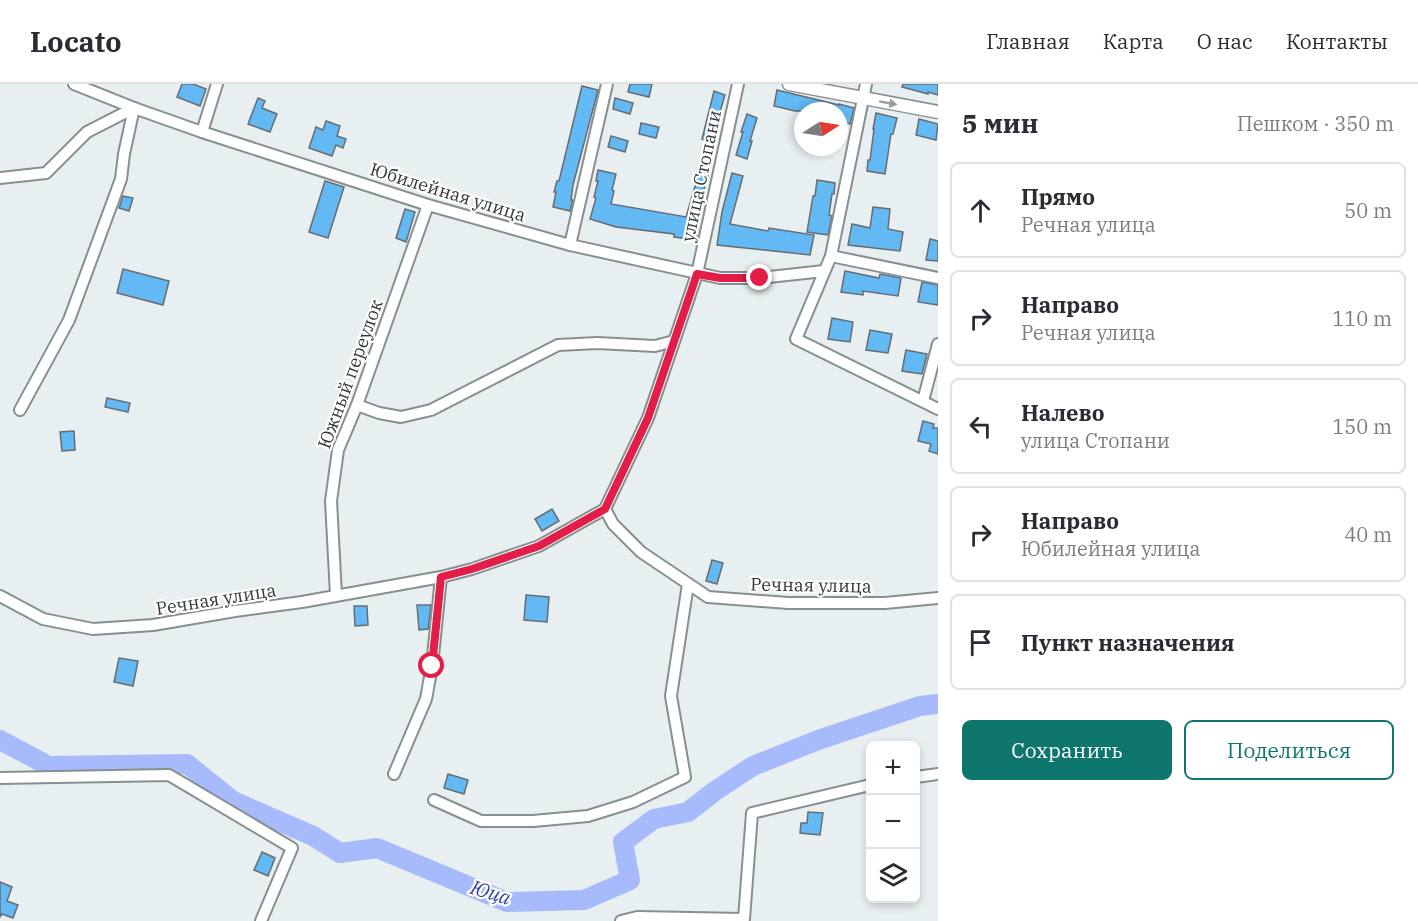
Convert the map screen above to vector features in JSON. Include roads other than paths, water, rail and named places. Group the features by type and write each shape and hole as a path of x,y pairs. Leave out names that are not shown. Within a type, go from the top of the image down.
{"street":[{"name":"Юбилейная улица","path":"74,84 202,132 428,205 570,244 720,278 760,278 824,272"},
{"path":"202,132 217,84"},
{"path":"570,244 607,84"},
{"name":"улица Стопани","path":"605,509 648,418 697,274 738,84"},
{"path":"789,84 938,111"},
{"path":"866,84 831,256 796,339 938,409"},
{"path":"0,178 46,173 87,132 134,108"},
{"path":"20,410 69,320 121,179 134,108"},
{"name":"Южный переулок","path":"336,595 331,501 338,450 357,405 428,205"},
{"path":"831,256 938,278"},
{"path":"357,405 379,413 401,417 431,410 558,345 597,343 655,346 674,341"},
{"path":"923,401 938,344"},
{"name":"Речная улица","path":"0,596 42,619 93,629 153,625 302,602 441,577 539,546 605,509 613,524 641,552 708,597 788,603 885,603 938,598"},
{"path":"394,774 426,699 432,666 441,577"},
{"path":"434,800 481,821 533,821 588,816 633,802 685,777 671,696 687,584"},
{"path":"920,776 938,774"},
{"path":"0,778 169,775 292,848 261,921"},
{"path":"621,921 637,917 744,919 752,813 866,786"}],"waterway":[{"name":"Юца","path":"0,740 49,766 187,764 233,801 313,836 340,853 377,848 507,902 584,900 630,880 623,842 654,819 688,812 753,766 818,740 920,706 938,704"}]}
